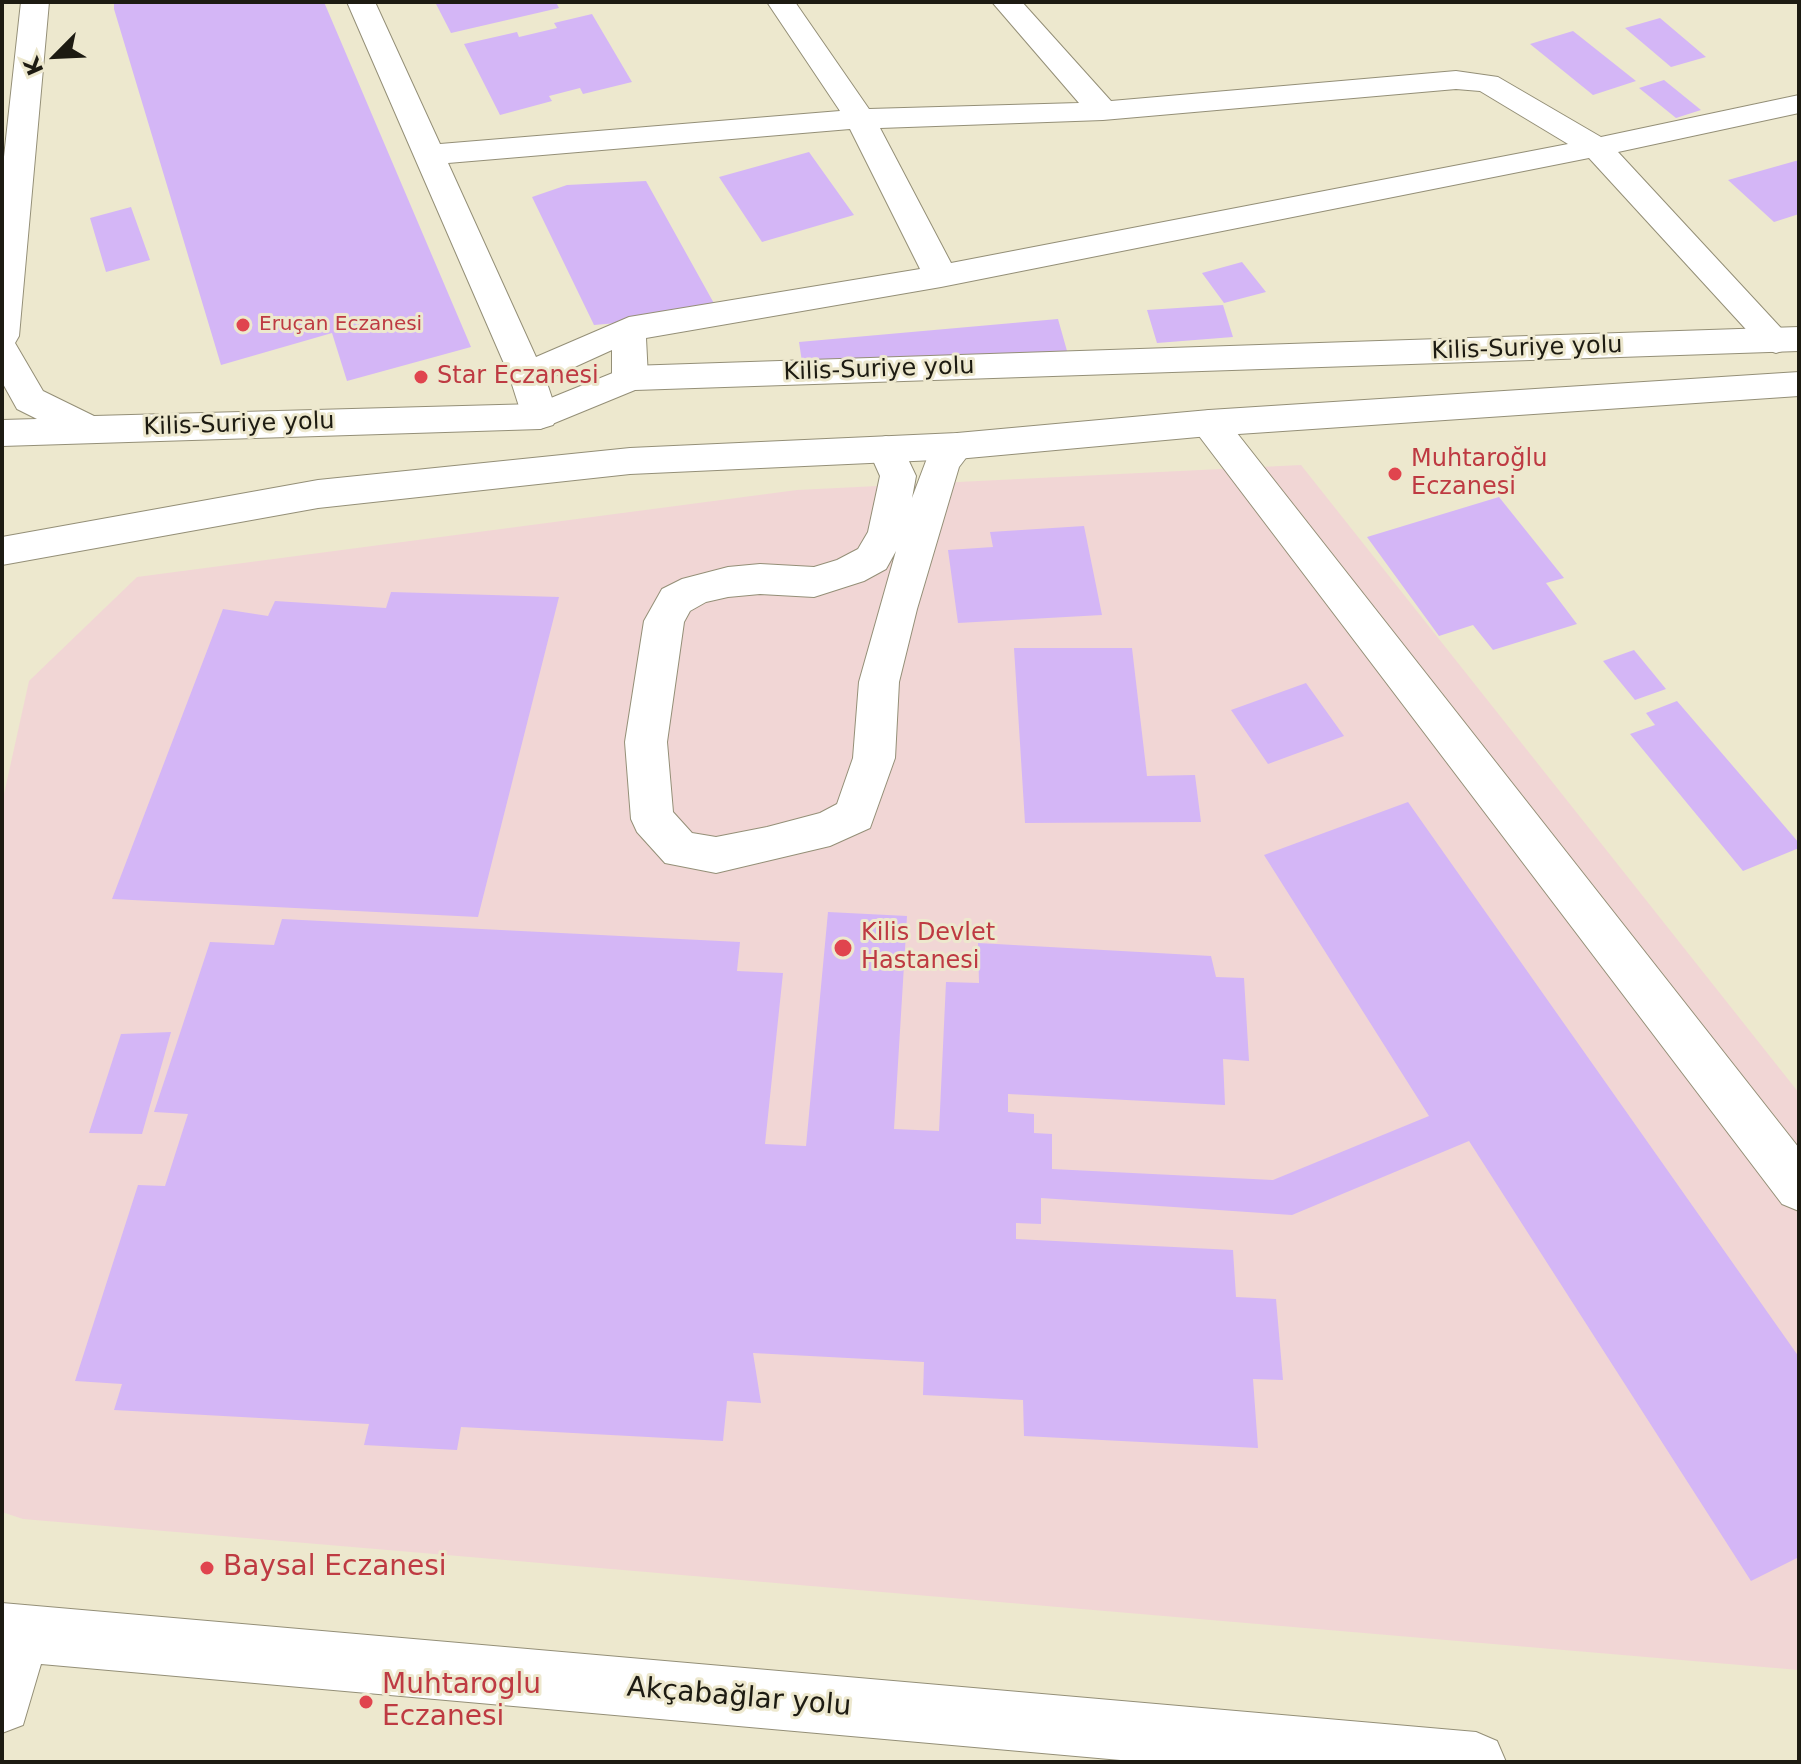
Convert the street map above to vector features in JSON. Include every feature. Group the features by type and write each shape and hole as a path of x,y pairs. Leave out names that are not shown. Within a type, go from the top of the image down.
{"main road":[{"path":"2,336 35,2"},
{"path":"361,2 527,375 540,416"},
{"path":"781,2 860,119 941,276"},
{"path":"1006,2 1103,111"},
{"path":"429,155 860,119 1103,111 1456,80 1487,83 1596,147 1787,340"},
{"path":"527,375 629,329 941,276 1799,104"},
{"path":"629,329 630,378"},
{"name":"Kilis-Suriye yolu","path":"2,350 30,400 89,429 540,416 630,378 1787,340"},
{"name":"Kilis-Suriye yolu","path":"2,551 318,494 630,461 957,446 1209,423 1799,384"},
{"path":"1209,423 1799,1187"},
{"path":"2,433 89,429"},
{"path":"886,449 898,476 887,532 872,559 850,571 814,582 760,579 696,589 676,600 664,621 646,742 647,779 652,819 680,850 716,855 767,845 830,828 855,815 874,758 879,682 897,609 942,462 957,446"},
{"path":"2,1704 11,1634"},
{"name":"Akçabağlar yolu","path":"11,1634 1476,1762"}],"shaded area":[{"name":"Kilis Devlet Hastanesi","path":"1301,465 1799,1093 1799,1670 23,1519 2,1512 2,803 29,681 137,577 797,490"}],"building":[{"path":"114,2 324,2 471,347 347,381 332,333 221,365"},
{"path":"435,2 556,2 559,8 451,33"},
{"path":"592,14 632,82 583,94 580,88 549,96 552,101 500,115 464,44 517,32 519,37 557,28 554,23"},
{"path":"1660,18 1706,57 1671,67 1625,28"},
{"path":"1573,31 1636,81 1593,95 1530,44"},
{"path":"1664,80 1701,110 1676,118 1639,88"},
{"path":"809,152 854,215 762,242 719,177"},
{"path":"1799,160 1799,214 1774,222 1728,180"},
{"path":"646,181 716,307 688,317 594,325 532,197 567,185"},
{"path":"131,207 150,260 106,272 90,218"},
{"path":"1242,262 1266,292 1224,303 1202,273"},
{"path":"1223,305 1233,337 1157,343 1147,310"},
{"path":"1058,319 1069,358 805,382 799,342"},
{"path":"1499,497 1564,578 1546,583 1577,624 1493,650 1473,625 1439,636 1367,537"},
{"path":"1084,526 1102,615 958,623 948,550 993,547 990,532"},
{"path":"391,592 559,597 478,917 112,899 223,609 268,616 275,601 386,608"},
{"path":"1014,648 1132,648 1147,776 1195,775 1201,822 1025,823"},
{"path":"1634,650 1666,689 1635,700 1603,661"},
{"path":"1306,683 1344,736 1268,764 1231,710"},
{"path":"1677,701 1799,843 1799,848 1743,871 1630,734 1655,725 1646,713"},
{"path":"1408,802 1799,1357 1799,1557 1751,1581 1469,1141 1292,1215 1041,1198 1041,1224 1016,1223 1016,1239 1233,1250 1236,1297 1276,1299 1283,1380 1253,1379 1258,1448 1024,1436 1023,1400 923,1395 924,1362 753,1353 761,1403 727,1401 723,1441 461,1427 457,1450 364,1445 369,1424 114,1410 122,1384 75,1381 138,1185 165,1186 188,1114 154,1112 210,942 274,945 282,919 740,942 737,971 783,973 765,1144 806,1146 828,912 907,916 894,1129 939,1131 946,982 979,983 978,943 1211,956 1216,977 1244,978 1249,1061 1223,1059 1225,1105 1008,1094 1008,1112 1034,1114 1034,1133 1052,1134 1052,1169 1273,1180 1429,1116 1264,855"},
{"path":"171,1032 142,1134 89,1133 121,1034"}],"place":[{"name":"Eruçan Eczanesi","path":"243,325"},
{"name":"Star Eczanesi","path":"421,377"},
{"name":"Muhtaroğlu Eczanesi","path":"1395,474"},
{"name":"Kilis Devlet Hastanesi","path":"843,948"},
{"name":"Baysal Eczanesi","path":"207,1568"},
{"name":"Muhtaroglu Eczanesi","path":"366,1702"}]}
